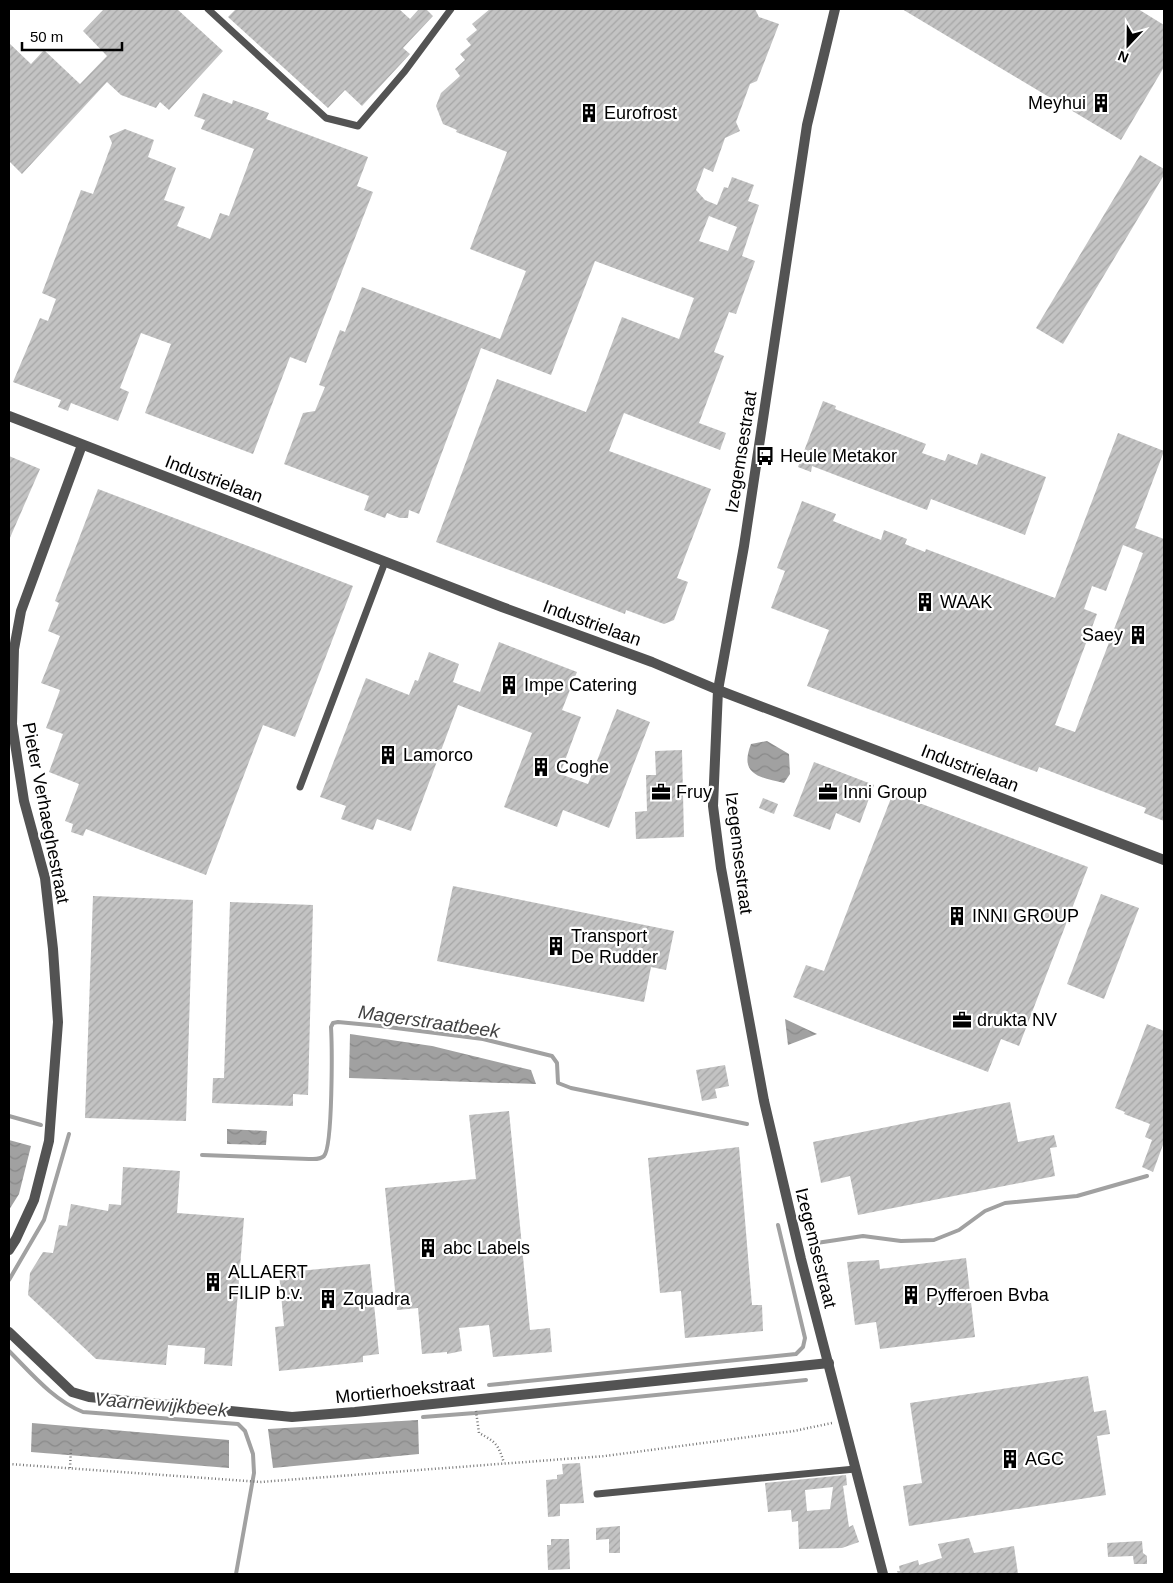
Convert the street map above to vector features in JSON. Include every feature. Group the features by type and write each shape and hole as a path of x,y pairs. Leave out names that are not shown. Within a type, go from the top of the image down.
{"street":[{"name":"Izegemsestraat","path":"835,9 807,125 744,546 718,690 712,806 721,868 764,1101 801,1259 883,1574"},
{"name":"Industrielaan","path":"9,416 1164,860"},
{"name":"Pieter Verhaeghestraat","path":"9,1250 34,1200 49,1141 58,1022 53,949 45,878 24,801 12,724 14,649 21,611 82,445"},
{"name":"Mortierhoekstraat","path":"9,1332 72,1392 90,1397 292,1417 829,1363"}],"lane":[{"path":"208,9 326,118 358,126 406,71 451,9"},
{"path":"300,787 386,562"},
{"path":"597,1494 855,1469"}],"path":[{"path":"476,1409 479,1433 490,1439 499,1448 504,1463"},
{"path":"9,1464 260,1482 605,1456 794,1431 844,1420"},
{"path":"70,1468 71,1448"}],"water":[{"path":"767,741 789,754 790,774 784,783 759,776 750,768 748,754 751,744"},
{"path":"785,1019 817,1034 788,1045"},
{"path":"350,1034 432,1046 531,1070 536,1084 349,1078"},
{"path":"227,1129 267,1131 266,1145 227,1144"},
{"path":"9,1140 31,1146 19,1194 9,1210"},
{"path":"418,1420 419,1454 273,1468 268,1429"},
{"path":"32,1423 229,1440 229,1468 31,1452"}],"building":[{"path":"104,9 177,9 223,51 169,110 160,102 156,108 121,95 107,82 22,174 9,161 9,43 31,64 44,50 80,84 107,56 83,31"},
{"path":"236,9 399,9 410,19 419,9 426,9 433,16 403,48 410,54 362,106 345,90 328,108 228,17"},
{"path":"490,9 755,9 759,17 779,24 757,81 750,84 736,122 740,131 725,138 713,172 704,168 696,190 705,200 717,205 724,187 728,188 732,177 754,185 748,201 759,205 742,256 755,261 736,314 729,312 714,352 724,356 699,423 726,433 720,450 624,413 609,451 711,489 677,578 688,582 674,620 664,624 626,610 625,614 436,542 497,379 586,412 622,317 679,339 694,298 595,261 551,375 481,348 419,514 409,510 408,518 400,518 387,513 385,518 364,510 369,496 284,464 303,413 315,411 325,387 319,385 340,330 345,332 362,287 500,339 526,271 470,249 507,152 456,132 457,130 443,124 436,106 441,93 460,76 455,69 465,60 460,54 471,45 466,39 477,30 472,24","holes":["709,216 737,227 728,251 699,241"]},
{"name":"Meyhui","path":"902,9 1138,9 1164,25 1164,67 1121,140"},
{"path":"203,93 232,104 233,100 269,113 266,119 368,157 357,186 373,192 306,363 290,357 253,454 145,413 171,344 141,333 120,388 129,392 118,421 71,403 68,411 58,407 61,400 13,382 40,318 48,321 56,299 42,293 81,190 93,194 112,143 109,136 125,129 154,140 148,157 176,168 164,200 185,207 177,226 210,239 220,213 229,216 254,149 201,129 205,120 194,116"},
{"path":"1140,155 1164,169 1164,175 1063,344 1036,328"},
{"path":"823,401 836,406 835,409 926,444 922,453 945,461 948,454 977,465 981,453 1046,477 1025,535 931,499 927,510 812,466 811,472 798,467"},
{"name":"WAAK","path":"1118,433 1164,451 1135,528 1164,539 1164,821 1144,813 1146,808 1039,767 1037,772 807,686 829,630 771,608 785,571 777,568 802,501 836,514 833,521 881,540 884,530 907,539 905,544 925,552 926,549 1055,598","holes":["1123,545 1143,553 1075,732 1055,725 1097,614 1084,609 1092,586 1106,591"]},
{"path":"9,456 40,469 9,540"},
{"path":"98,489 353,586 295,737 263,725 206,875 86,829 83,836 71,832 73,824 65,821 79,784 49,772 63,734 46,728 60,690 41,683 60,636 48,631 59,603 55,601"},
{"path":"499,642 577,672 562,710 581,717 560,774 588,784 617,709 650,722 609,828 563,810 557,827 504,807 532,733 458,705 411,831 377,819 373,830 341,819 346,806 320,797 366,678 409,695 415,680 418,681 429,652 459,664 453,682 480,692"},
{"path":"682,750 684,837 636,839 635,812 647,811 646,775 656,775 655,751"},
{"path":"814,762 874,785 860,823 836,813 830,830 793,816"},
{"name":"INNI GROUP","path":"893,793 1088,867 1019,1046 1001,1039 988,1072 793,997 806,965 824,971"},
{"path":"763,798 778,804 774,814 759,808"},
{"name":"Transport De Rudder","path":"453,886 674,931 666,970 651,967 644,1002 437,961"},
{"path":"1101,894 1139,908 1104,999 1067,984"},
{"path":"93,896 193,900 186,1121 85,1118"},
{"path":"230,902 313,905 308,1095 293,1094 293,1106 212,1103 213,1078 224,1078"},
{"path":"1147,1024 1164,1031 1164,1142 1153,1172 1142,1167 1152,1140 1145,1137 1150,1124 1124,1114 1125,1112 1115,1108"},
{"path":"725,1065 729,1086 715,1089 717,1098 702,1101 696,1070"},
{"path":"1010,1102 1018,1142 1054,1135 1057,1147 1050,1148 1055,1176 858,1215 850,1176 821,1183 813,1142"},
{"path":"509,1111 530,1330 550,1328 552,1352 493,1357 489,1325 459,1328 462,1351 447,1354 447,1352 422,1354 418,1308 397,1310 385,1188 476,1179 469,1115"},
{"path":"739,1147 752,1305 762,1305 763,1331 685,1338 681,1291 660,1293 648,1158"},
{"path":"123,1167 180,1171 177,1213 244,1218 232,1366 204,1364 205,1348 168,1345 166,1365 96,1359 28,1295 30,1273 43,1252 53,1253 59,1225 67,1226 71,1204 108,1211 109,1204 121,1205"},
{"name":"Pyfferoen Bvba","path":"966,1258 975,1337 880,1349 876,1322 855,1325 847,1262 879,1260 880,1269"},
{"name":"Zquadra","path":"370,1264 379,1354 363,1356 363,1362 279,1371 275,1327 284,1326 279,1273"},
{"name":"AGC","path":"1088,1376 1094,1412 1106,1410 1110,1434 1097,1436 1106,1495 909,1526 903,1486 922,1483 910,1403"},
{"path":"580,1463 584,1503 560,1504 560,1516 548,1517 546,1480 557,1479 557,1475 563,1474 562,1464"},
{"path":"846,1475 847,1485 843,1486 849,1527 853,1525 859,1542 842,1548 799,1549 798,1521 792,1522 791,1510 768,1512 765,1483","holes":["833,1487 830,1509 807,1511 805,1490"]},
{"path":"620,1526 620,1553 609,1553 609,1539 596,1540 596,1528"},
{"path":"969,1538 974,1553 1014,1546 1018,1574 898,1574 897,1571 900,1571 899,1566 918,1560 919,1565 942,1558 938,1544"},
{"path":"551,1539 569,1539 570,1569 548,1570 547,1545 551,1545"},
{"path":"1142,1541 1143,1553 1147,1556 1147,1564 1134,1564 1133,1556 1108,1557 1107,1543"}],"waterway":[{"name":"Magerstraatbeek","path":"202,1155 313,1159 319,1159 324,1156 327,1148 330,1116 332,1073 331,1027 333,1023 338,1022 483,1039 552,1056 557,1063 558,1083 571,1088 747,1124"},
{"name":"Vaarnewijkbeek","path":"9,1116 41,1125"},
{"name":"Vaarnewijkbeek","path":"9,1280 44,1220 69,1134"},
{"name":"Magerstraatbeek","path":"810,1244 863,1236 901,1241 934,1240 959,1230 985,1211 1005,1203 1077,1196 1147,1176"},
{"path":"489,1385 796,1354 803,1347 805,1338 778,1225"},
{"name":"Vaarnewijkbeek","path":"9,1351 52,1393 83,1412 238,1424 245,1431 253,1454 254,1473 236,1574"},
{"path":"423,1417 806,1380"}],"place":[{"name":"Meyhui","path":"1101,103"},
{"name":"Eurofrost","path":"589,113"},
{"name":"Heule Metakor","path":"765,456"},
{"name":"WAAK","path":"925,602"},
{"name":"Saey","path":"1138,635"},
{"name":"Impe Catering","path":"509,685"},
{"name":"Lamorco","path":"388,755"},
{"name":"Coghe","path":"541,767"},
{"name":"Fruy","path":"661,792"},
{"name":"Inni Group","path":"828,792"},
{"name":"INNI GROUP","path":"957,916"},
{"name":"Transport De Rudder","path":"556,946"},
{"name":"drukta NV","path":"962,1020"},
{"name":"abc Labels","path":"428,1248"},
{"name":"ALLAERT FILIP b.v.","path":"213,1282"},
{"name":"Pyfferoen Bvba","path":"911,1295"},
{"name":"Zquadra","path":"328,1299"},
{"name":"AGC","path":"1010,1459"}]}
